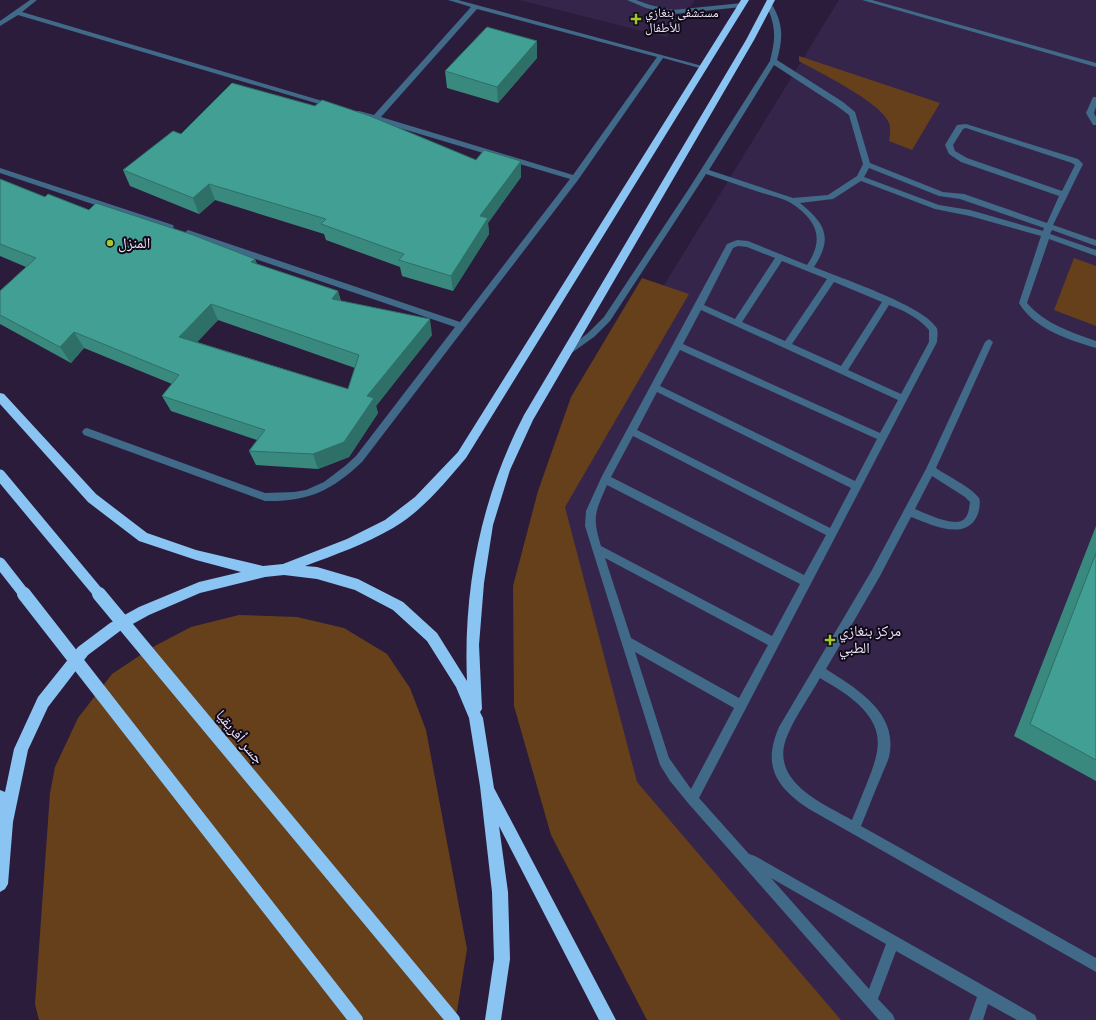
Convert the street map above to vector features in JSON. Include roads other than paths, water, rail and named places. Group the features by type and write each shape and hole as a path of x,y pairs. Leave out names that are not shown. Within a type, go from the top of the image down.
{"highway":[{"path":"0,884 6,822 21,749 43,702 83,651 115,627 144,611 199,588 266,571 284,568 345,545 390,523 427,494 462,454 744,2"},
{"path":"493,1020 502,959 500,892 487,786 476,718 472,645 478,583 487,525 504,470 528,418 750,40 770,2"},
{"path":"0,397 92,498 143,537 196,555 266,571"},
{"name":"جسر أفريقيا","path":"0,475 453,1020"},
{"path":"0,562 356,1020"},
{"path":"284,568 317,573 358,586 398,606 432,637 461,683 476,718"},
{"path":"487,786 546,903 608,1020"},
{"path":"0,797 6,822"}],"street":[{"path":"0,24 34,0"},
{"path":"451,0 703,67"},
{"path":"630,0 648,7 673,12 744,2"},
{"path":"865,0 1096,65"},
{"path":"567,352 591,335 607,319 705,171 773,61 780,40 777,22 770,2"},
{"path":"376,118 475,6"},
{"path":"16,12 339,107"},
{"path":"87,432 265,497 288,498 309,493 328,485 343,475 359,459 575,178 661,56"},
{"path":"773,61 840,104 852,114 867,164 860,178 830,196 793,201"},
{"path":"1096,99 1090,113 1096,123"},
{"path":"354,111 575,178"},
{"path":"1064,195 964,160 952,152 949,145 960,127 966,126 1075,161 1079,164 1064,195 1049,226 1024,303 1029,312 1040,320 1096,344"},
{"path":"867,164 942,194 961,196 1096,243"},
{"path":"0,170 462,326"},
{"path":"705,171 793,201 812,217 821,234 821,246 809,268"},
{"path":"860,178 938,207 970,213 1046,235 1096,253"},
{"path":"692,799 934,342 933,329 926,321 910,310 748,244 737,243 730,246 605,479 591,511 590,526 664,761 674,777 692,799 888,1020"},
{"path":"736,324 780,257"},
{"path":"786,346 832,278"},
{"path":"842,372 887,301"},
{"path":"699,306 904,399"},
{"path":"989,342 930,470 876,573 783,731 778,742 776,754 780,769 787,784 799,796 854,829 1096,965"},
{"path":"678,345 883,438"},
{"path":"655,387 857,487"},
{"path":"631,432 833,534"},
{"path":"908,511 951,527 962,526 969,521 975,512 975,501 968,494 930,470"},
{"path":"605,479 807,582"},
{"path":"598,549 775,643"},
{"path":"626,641 742,706"},
{"path":"819,671 870,707 878,719 883,732 885,744 883,757 854,829"},
{"path":"744,856 1030,1020"},
{"path":"871,1001 893,942"},
{"path":"976,1020 985,994"}],"place":[{"name":"مستشفى بنغازي للأطفال","path":"636,19"},
{"name":"المنزل","path":"110,243"},
{"name":"مركز بنغازي الطبي","path":"830,640"}]}
